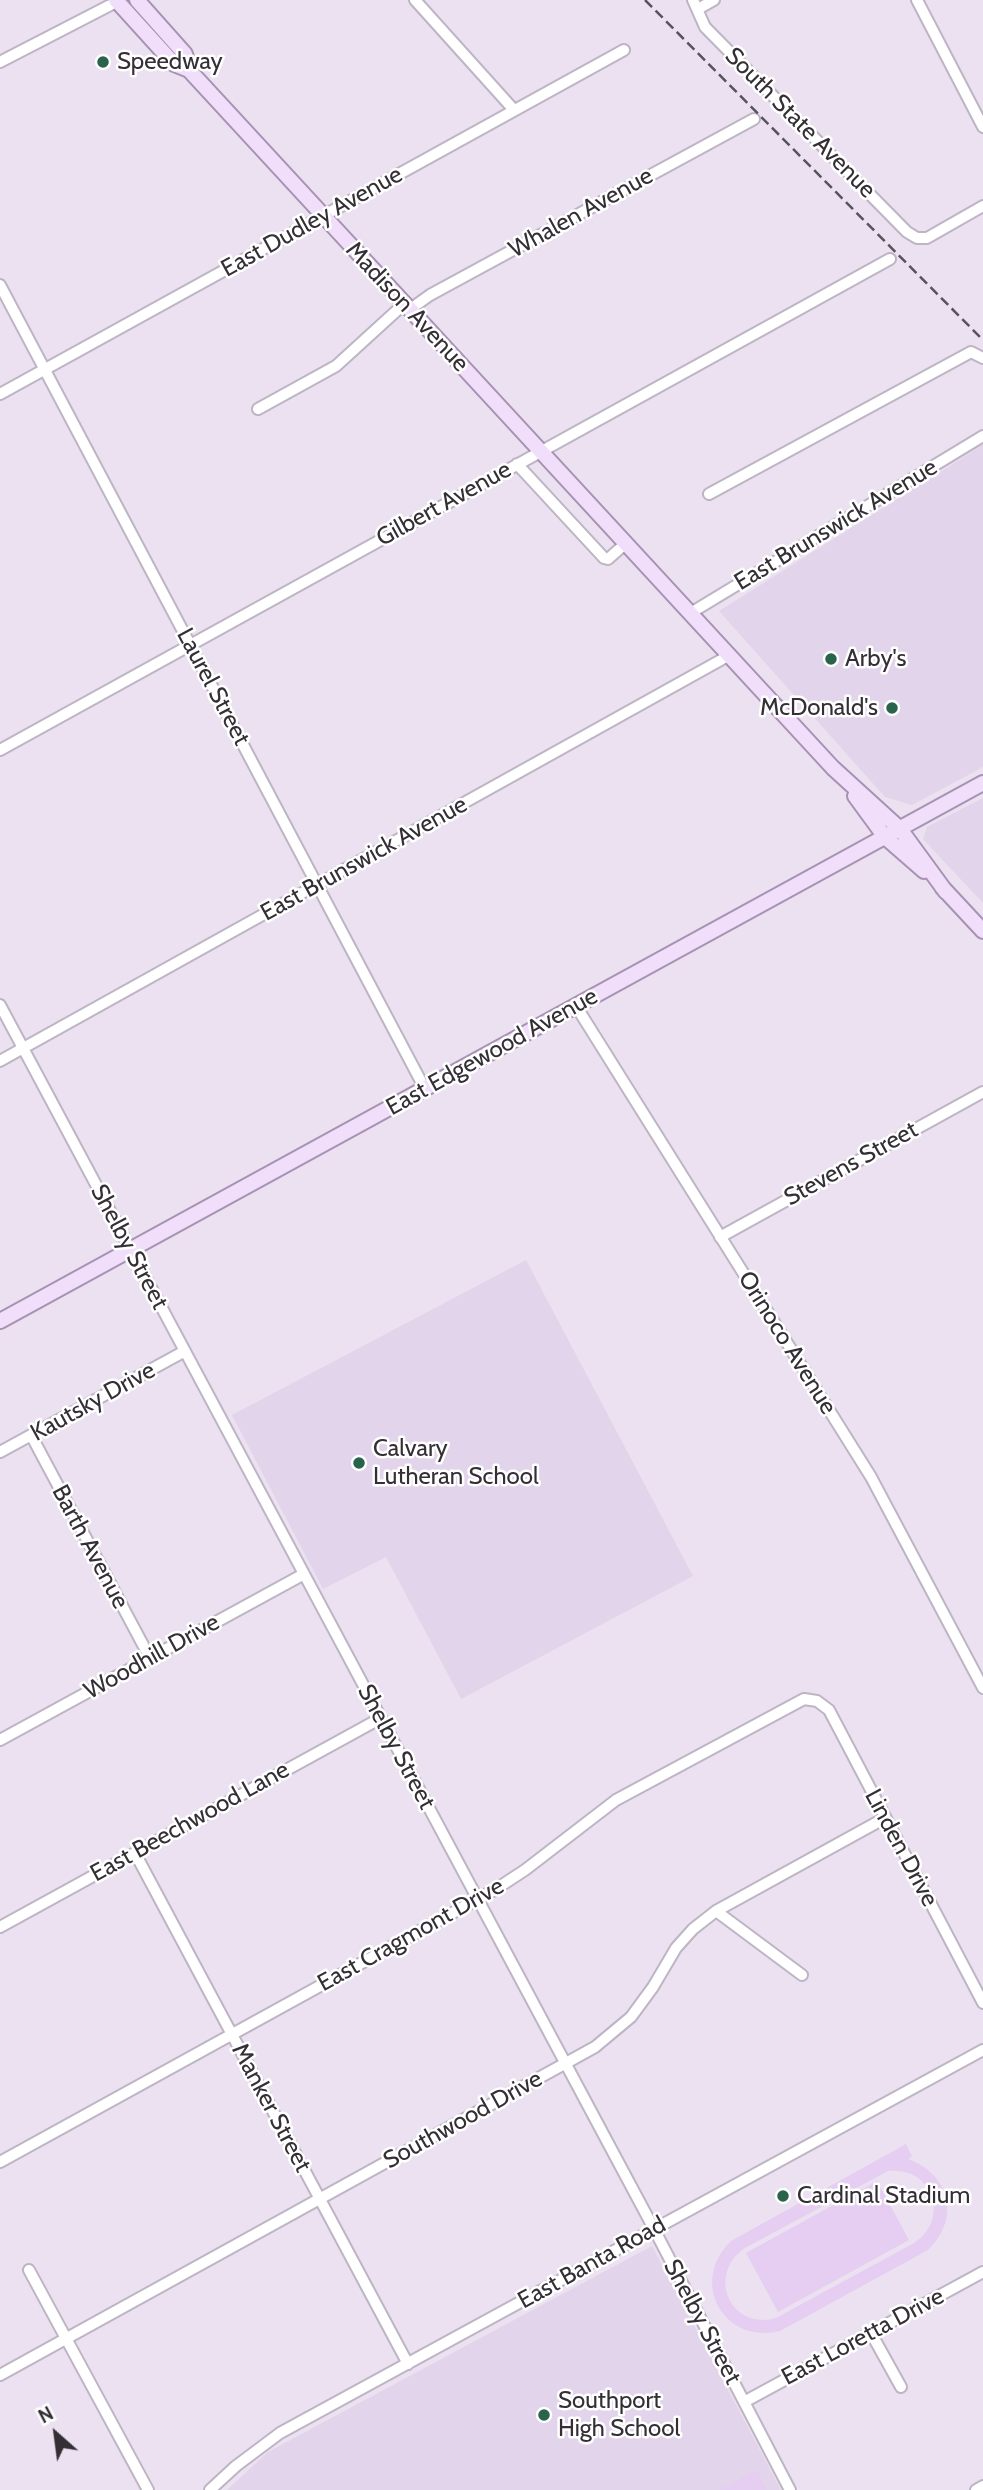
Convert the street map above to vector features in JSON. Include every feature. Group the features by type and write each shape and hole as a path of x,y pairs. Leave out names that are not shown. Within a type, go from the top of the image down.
{"main road":[{"name":"Madison Avenue","path":"117,0 174,64 189,70 833,768 900,829 946,892"},
{"name":"Madison Avenue","path":"137,0 185,54 189,70"},
{"name":"Madison Avenue","path":"833,768 885,836 946,892 983,931"},
{"name":"East Edgewood Avenue","path":"0,1321 983,783"}],"street":[{"path":"0,62 98,4 117,0"},
{"path":"415,0 514,110"},
{"path":"695,5 714,0"},
{"path":"916,0 983,127"},
{"name":"South State Avenue","path":"695,5 705,27 907,232 917,238 927,238 983,206"},
{"name":"East Dudley Avenue","path":"0,394 624,50"},
{"name":"Whalen Avenue","path":"258,409 336,366 406,307 754,119"},
{"name":"Gilbert Avenue","path":"0,750 890,259"},
{"name":"Laurel Street","path":"0,285 425,1089"},
{"path":"709,494 971,352 983,358"},
{"name":"East Brunswick Avenue","path":"689,614 983,436"},
{"path":"517,464 604,558 608,559 625,544"},
{"name":"East Brunswick Avenue","path":"0,1061 728,656"},
{"name":"Shelby Street","path":"0,1005 790,2490"},
{"name":"Orinoco Avenue","path":"576,1006 870,1476 983,1688"},
{"name":"Stevens Street","path":"720,1237 983,1092"},
{"name":"Kautsky Drive","path":"0,1452 185,1351"},
{"name":"Barth Avenue","path":"31,1435 150,1658"},
{"name":"Woodhill Drive","path":"1,1737 304,1574"},
{"name":"Linden Drive","path":"813,1699 824,1704 829,1710 983,2003"},
{"name":"East Cragmont Drive","path":"0,2162 476,1899 525,1870 602,1809 635,1789 799,1700 813,1699"},
{"name":"East Beechwood Lane","path":"0,1927 381,1718"},
{"name":"Southwood Drive","path":"0,2375 596,2047 631,2017 676,1948 693,1929 716,1911 885,1818"},
{"name":"Manker Street","path":"135,1853 408,2364"},
{"path":"716,1911 802,1975"},
{"name":"East Banta Road","path":"209,2490 280,2433 983,2050"},
{"path":"29,2270 148,2490"},
{"name":"East Loretta Drive","path":"744,2402 983,2272"},
{"path":"871,2333 901,2387"},
{"path":"976,2490 983,2486"}],"shaded area":[{"path":"983,445 983,767 912,805 885,797 719,611"},
{"path":"983,798 983,903 923,839 927,827"},
{"path":"526,1260 693,1576 461,1699 386,1557 323,1589 232,1415"},
{"path":"906,2144 912,2156 908,2159 933,2175 946,2198 945,2225 928,2250 780,2331 760,2333 742,2328 728,2319 718,2306 713,2291 713,2274 719,2257 731,2241","holes":["888,2171 904,2172 926,2185 934,2208 932,2221 925,2233 914,2243 776,2318 760,2320 746,2316 736,2308 729,2298 727,2272 733,2259 745,2248"]},
{"path":"877,2181 909,2240 778,2312 746,2253"},
{"path":"652,2246 781,2490 227,2490 268,2452"},
{"path":"756,2470 767,2490 719,2490"}],"railway":[{"path":"645,0 983,340"}],"place":[{"name":"Speedway","path":"103,62"},
{"name":"Arby's","path":"831,659"},
{"name":"McDonald's","path":"892,708"},
{"name":"Calvary Lutheran School","path":"359,1463"},
{"name":"Cardinal Stadium","path":"783,2196"},
{"name":"Southport High School","path":"544,2415"}]}
